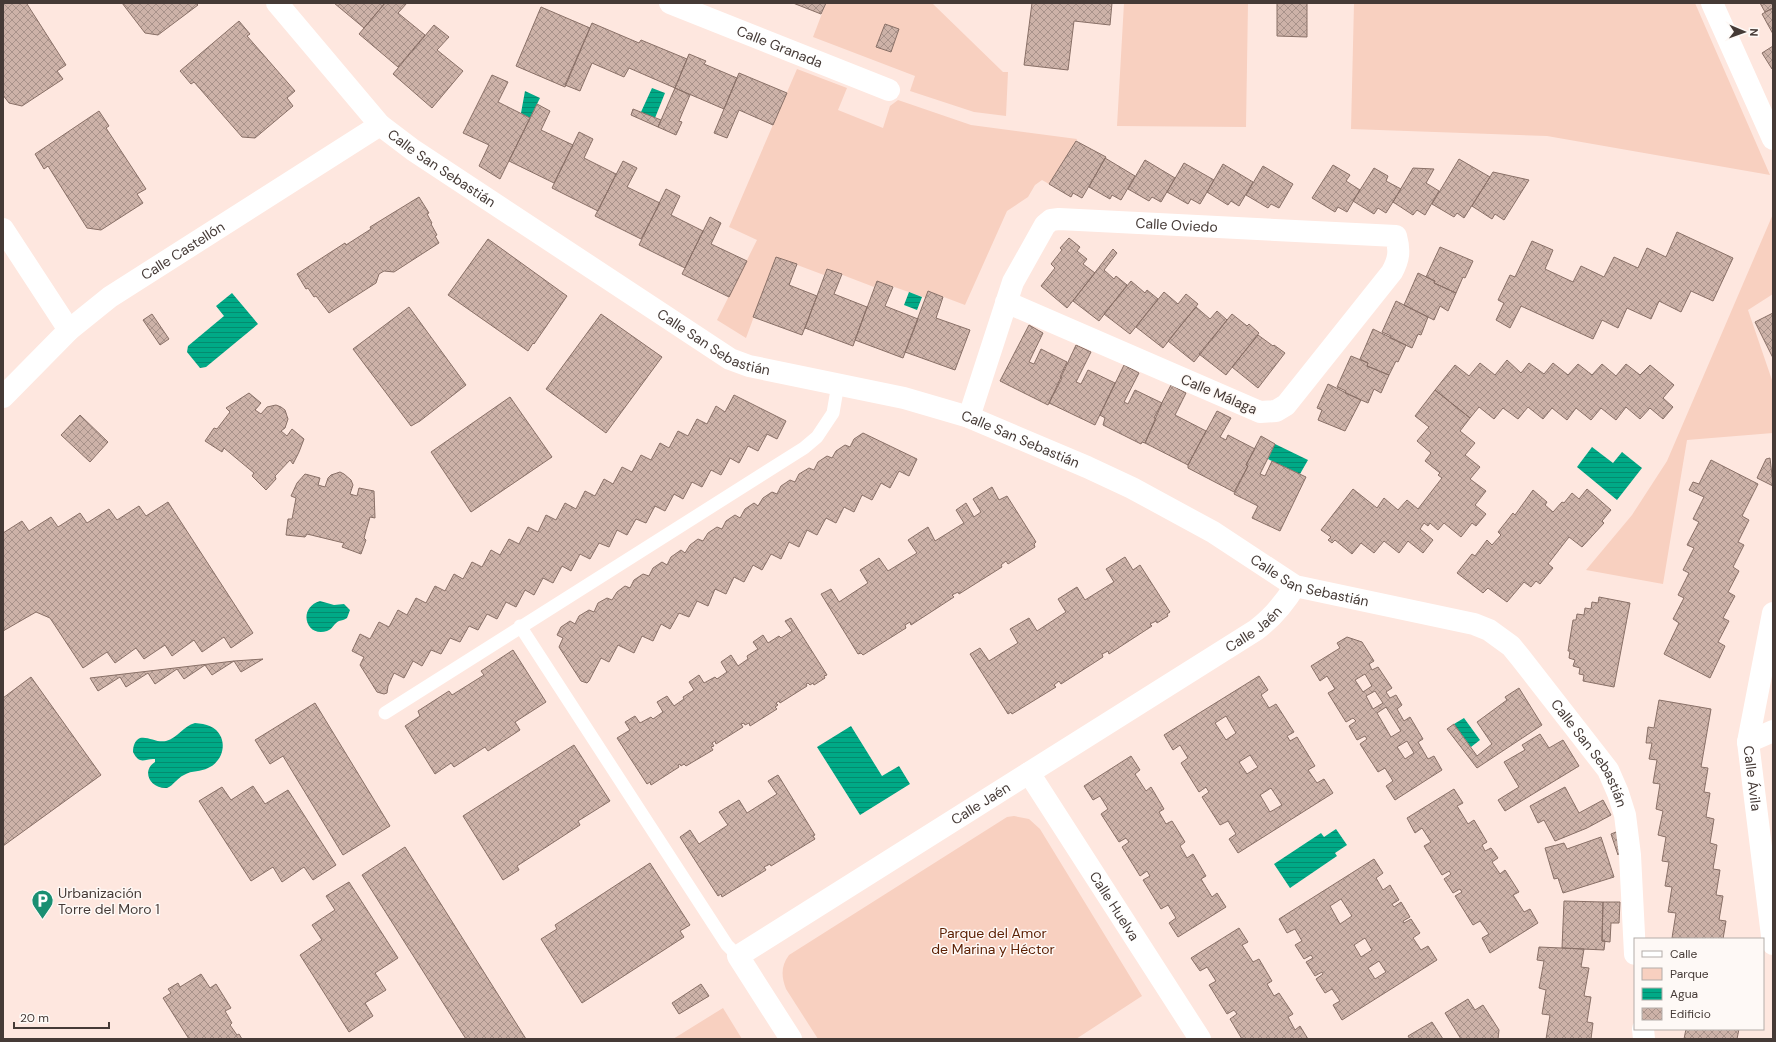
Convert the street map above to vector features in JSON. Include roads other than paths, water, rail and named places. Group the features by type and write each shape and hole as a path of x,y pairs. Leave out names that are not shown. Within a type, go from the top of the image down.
{"street":[{"name":"Calle San Sebastián","path":"277,3 380,125 413,150 730,359 748,366 904,398 969,417 1080,464 1132,488 1214,532 1295,586 1474,624 1489,630 1511,646 1608,770 1618,793 1625,815 1630,855 1634,938"},
{"name":"Calle Granada","path":"670,3 889,90"},
{"path":"1712,3 1773,139"},
{"name":"Calle Castellón","path":"3,397 69,330 115,293 380,125"},
{"name":"Calle Oviedo","path":"1006,302 1013,282 1045,225 1051,220 1059,219 1396,236"},
{"path":"3,229 69,330"},
{"name":"Calle Málaga","path":"1006,302 1260,412 1276,411 1286,405 1392,272 1398,260 1399,253 1396,236"},
{"path":"969,417 1006,302"},
{"name":"Calle Jaén","path":"738,956 1256,630 1270,619 1282,606 1295,586"},
{"name":"Calle Ávila","path":"1773,613 1748,742 1768,853 1773,944"},
{"path":"1748,742 1773,732"},
{"name":"Calle Huelva","path":"1029,773 1200,1039"},
{"path":"738,956 791,1039"}],"lane":[{"path":"384,713 804,448 820,433 833,413 838,384"},
{"path":"520,626 727,945 738,956"}],"water":[{"path":"652,88 665,93 655,118 641,112"},
{"path":"525,91 540,98 530,118 521,113"},
{"path":"909,292 922,297 917,310 904,305"},
{"path":"232,293 258,324 206,367 200,368 187,352 188,346 224,316 216,306"},
{"path":"1275,444 1308,460 1300,474 1268,459"},
{"path":"1592,447 1613,463 1622,452 1642,468 1617,500 1577,467"},
{"path":"320,601 334,605 344,604 350,610 347,618 337,622 327,631 320,632 314,630 309,626 307,621 308,610"},
{"path":"1464,718 1480,740 1471,747 1454,724"},
{"path":"195,723 210,726 219,733 223,746 219,759 208,768 187,773 167,788 156,786 149,779 148,774 151,766 155,762 155,759 138,759 133,752 134,745 140,738 166,741"},
{"path":"851,726 882,776 899,766 910,784 860,815 817,747"},
{"path":"1336,829 1347,845 1335,853 1337,856 1290,888 1274,864 1321,833 1324,837"}],"place":[{"name":"Urbanización Torre del Moro 1","path":"43,920"}],"park label":[{"name":"Parque del Amor de Marina y Héctor","path":"993,942"}]}
